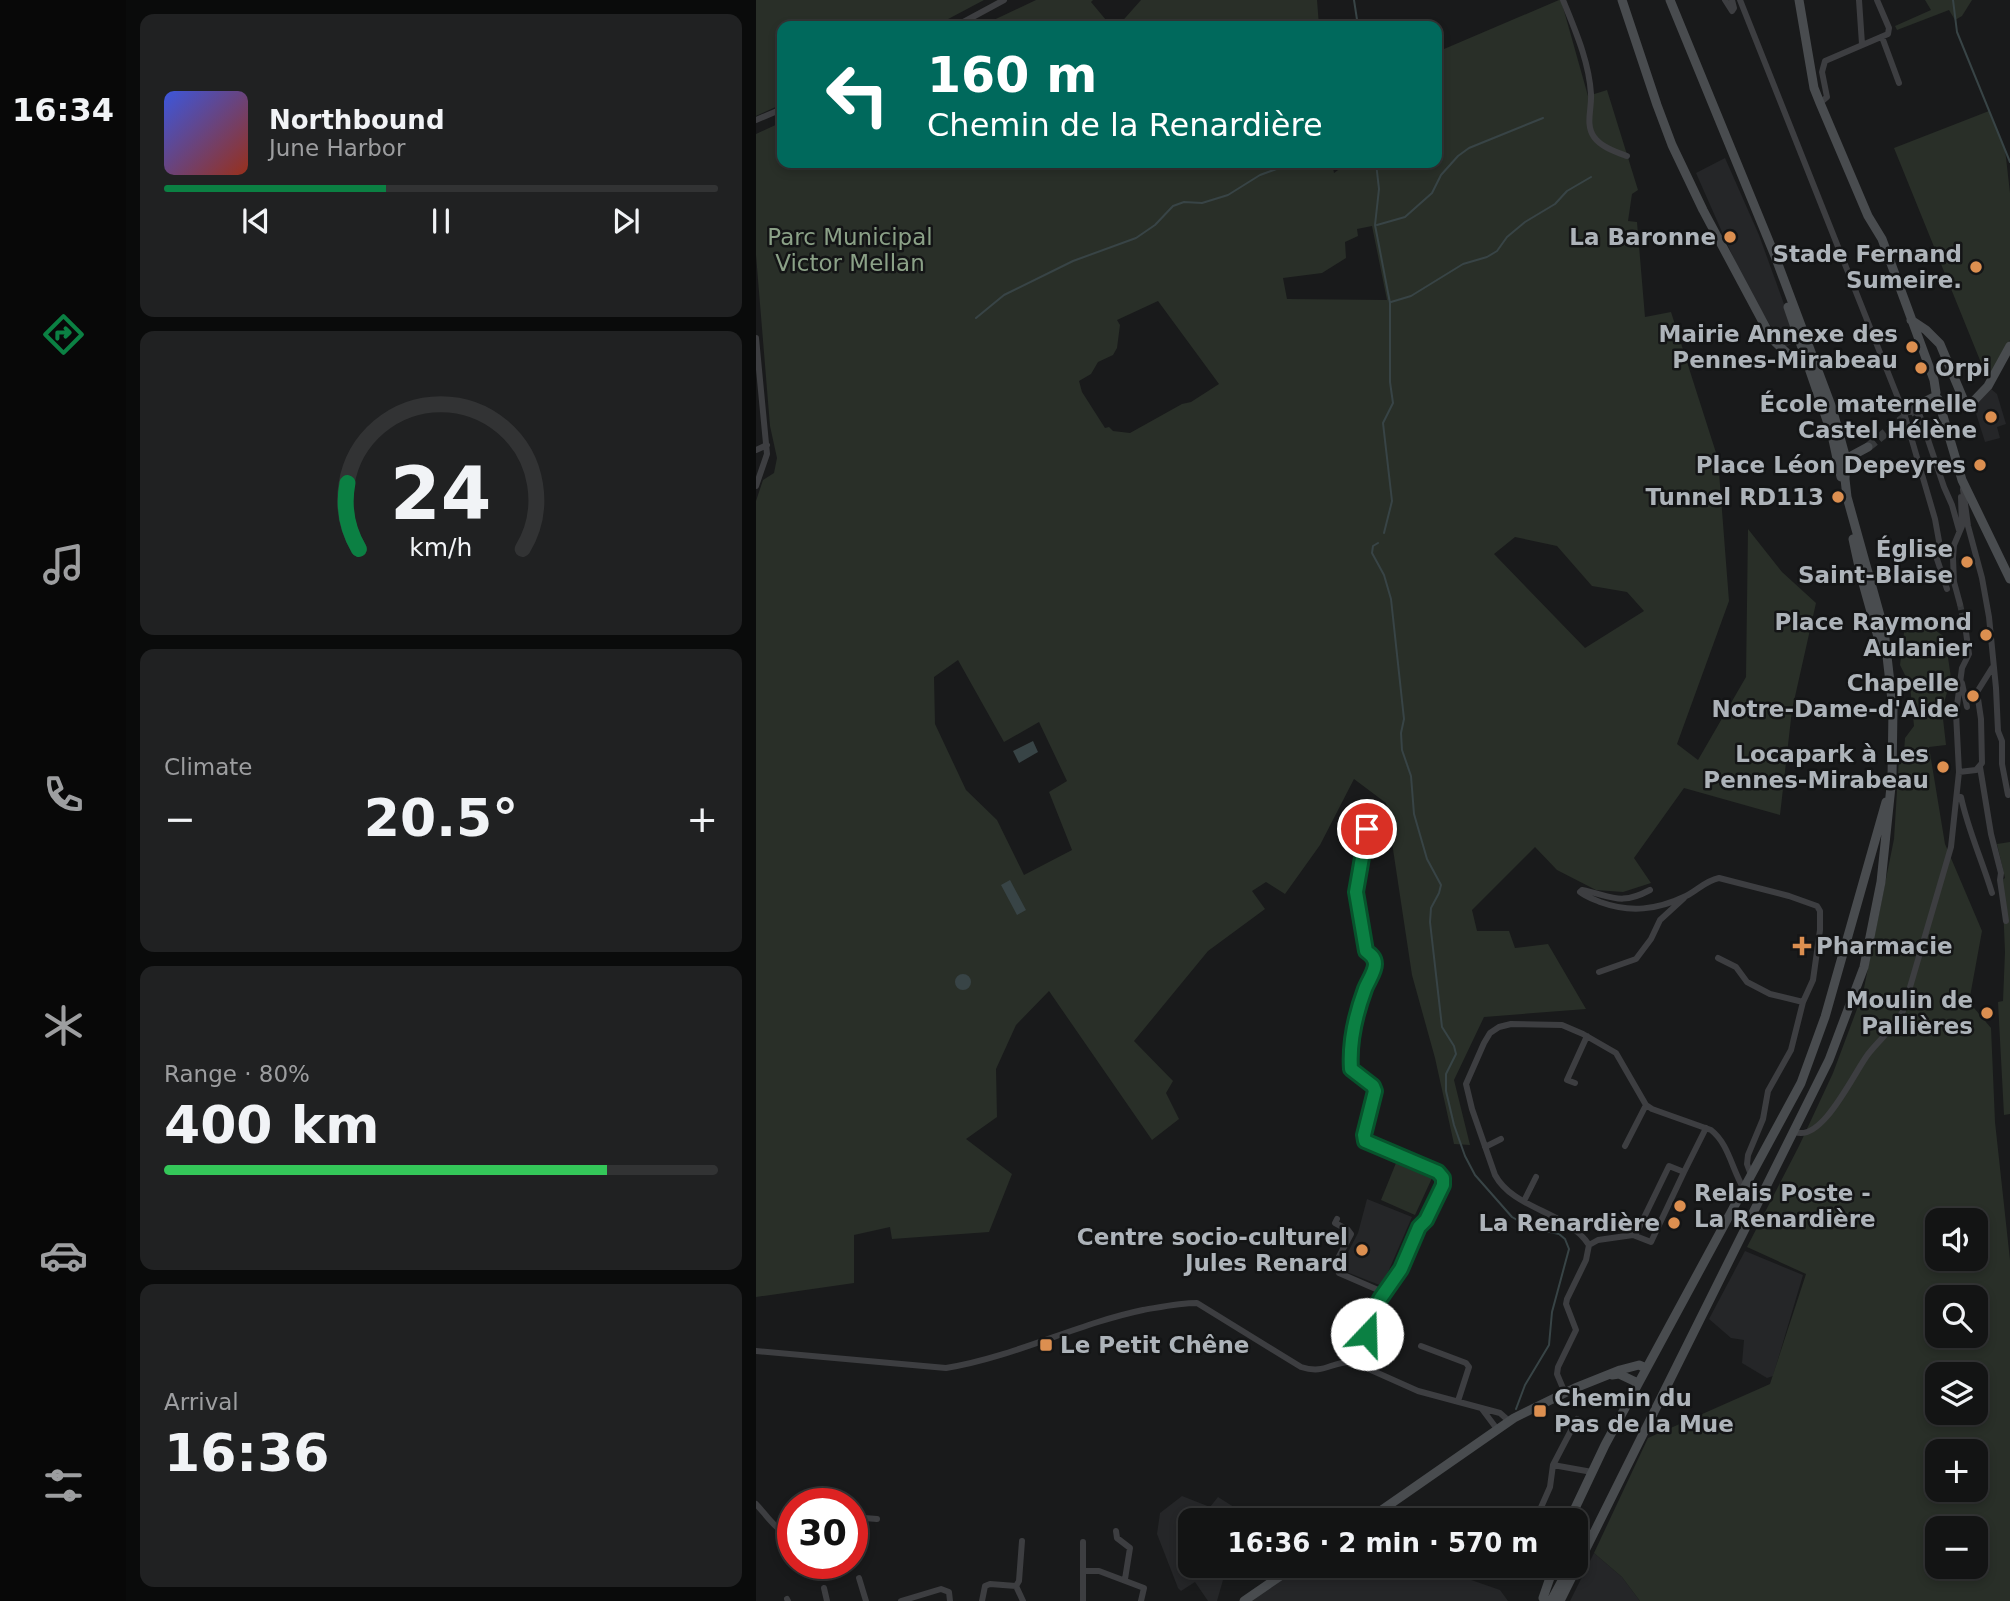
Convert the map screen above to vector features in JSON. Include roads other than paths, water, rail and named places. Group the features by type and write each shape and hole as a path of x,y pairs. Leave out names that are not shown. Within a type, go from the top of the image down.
{"street":[{"path":"965,21 1004,0"},
{"path":"1563,0 1584,56 1591,96 1589,124 1593,135 1611,149 1627,156"},
{"path":"1622,0 1650,86 1677,155 1734,271 1772,339 1783,352 1791,357 1804,348"},
{"path":"1670,0 1757,216 1843,461"},
{"path":"1726,0 1732,10 1732,0"},
{"path":"1740,0 1904,413 1935,519 1939,541 1937,559 1947,589"},
{"path":"1799,0 1814,88 1868,216 1882,239 1934,380 1936,396 1962,480 2010,579"},
{"path":"1859,0 1862,44"},
{"path":"1820,103 1826,97 1822,70 1825,61 1882,37 1889,31 1877,0"},
{"path":"1882,37 1899,83"},
{"path":"756,120 777,111"},
{"path":"1911,320 1940,344 1967,408 1988,386 2010,346"},
{"path":"756,338 767,445 766,463 756,486"},
{"path":"1560,1601 1795,1132 1829,1060 1867,954 1881,882 1892,777 1892,693 1884,630 1847,497 1832,408 1814,362 1804,348"},
{"path":"1922,403 1936,396"},
{"path":"1904,413 1914,411 1920,416 1959,530"},
{"path":"756,450 767,445"},
{"path":"1843,461 1868,447"},
{"path":"1960,604 1954,582 1953,558 1962,526 1962,480"},
{"path":"1962,480 1968,526 1989,617 1998,731 2002,741 2002,764 2008,795"},
{"path":"1795,1132 1803,1134 1814,1128 1830,1112 1847,1091 1863,1060 1897,1023 1903,1011 1951,847 1959,772 1956,723 1963,666 1969,657 1966,632"},
{"path":"1992,668 1978,692 1983,757 1980,767 1991,834 2001,873 2006,921"},
{"path":"1961,681 1967,707"},
{"path":"1959,772 1980,767"},
{"path":"1575,1508 1646,1368 1801,1083 1815,1051 1892,777"},
{"path":"1958,796 1961,797 1969,830 1975,840 1992,893"},
{"path":"1344,1362 1347,1346 1367,1334 1380,1299 1401,1269 1419,1227 1426,1220 1443,1185 1443,1178 1438,1172 1365,1141 1364,1135 1375,1091 1373,1086 1351,1069 1353,1050 1350,1041 1364,990 1375,965 1373,957 1366,951 1356,892 1367,829"},
{"path":"1867,870 1883,859"},
{"path":"1599,972 1636,959 1651,939 1660,920 1708,880 1719,878 1817,906 1820,912 1818,953 1813,979 1803,1002 1791,1050 1768,1091 1763,1119 1748,1155 1747,1164 1751,1175"},
{"path":"1650,890 1633,899 1608,898 1582,890 1580,892 1609,905 1635,910 1653,908 1689,895"},
{"path":"1718,958 1736,967 1747,982 1770,994 1803,1002"},
{"path":"1565,1392 1558,1367 1576,1330 1566,1304 1586,1260 1589,1245 1569,1227 1500,1184 1472,1110 1466,1084 1490,1033 1511,1024 1562,1025 1616,1053 1646,1105 1706,1128 1719,1136 1736,1177 1744,1189"},
{"path":"1575,1083 1567,1080 1587,1036"},
{"path":"1625,1146 1646,1105"},
{"path":"1589,1245 1598,1240 1633,1235 1651,1242 1706,1128"},
{"path":"1485,1147 1502,1139"},
{"path":"1633,1235 1637,1232 1669,1166 1684,1172"},
{"path":"1524,1201 1536,1177"},
{"path":"1337,1219 1335,1223 1351,1234 1335,1269 1385,1293"},
{"path":"756,1351 946,1368 972,1364 1107,1318 1182,1303 1197,1303 1301,1367 1326,1370 1344,1362 1353,1362 1418,1391 1500,1413 1509,1421"},
{"path":"1421,1346 1466,1363 1469,1367 1458,1401"},
{"path":"1386,1508 1509,1421 1565,1392 1633,1366 1646,1368"},
{"path":"1610,1375 1619,1374 1638,1384"},
{"path":"1482,1409 1497,1429"},
{"path":"1541,1508 1550,1487 1553,1465 1577,1419"},
{"path":"1553,1465 1592,1472"},
{"path":"756,1504 777,1527"},
{"path":"1588,1536 1603,1512"},
{"path":"868,1518 877,1519"},
{"path":"1116,1531 1117,1538 1130,1548 1125,1579"},
{"path":"1016,1586 1019,1581 1022,1541"},
{"path":"1083,1542 1083,1601"},
{"path":"1083,1571 1099,1571 1144,1588 1141,1601"},
{"path":"1244,1601 1278,1578"},
{"path":"1547,1600 1552,1578"},
{"path":"1547,1600 1562,1578"},
{"path":"859,1579 866,1601"},
{"path":"982,1601 985,1586 1016,1586"},
{"path":"1016,1586 1023,1601"},
{"path":"824,1588 827,1601"},
{"path":"901,1601 941,1590 949,1592 950,1601"}],"waterway":[{"path":"1354,0 1357,21"},
{"path":"1953,0 1957,32 2010,162"},
{"path":"1377,225 1405,217 1432,193 1441,175 1469,148 1543,118"},
{"path":"976,318 1004,295 1073,261 1136,238 1155,225 1173,206 1184,202 1202,203 1228,195 1260,175 1279,168"},
{"path":"1377,168 1379,189 1375,225 1390,303 1390,382 1393,403 1383,423 1392,501 1384,533"},
{"path":"1391,302 1411,296 1463,264 1497,251 1507,237 1525,222 1591,177"},
{"path":"1378,543 1373,546 1372,553 1384,575 1391,599 1404,719 1402,750 1411,776 1414,814 1427,859 1441,885 1431,908 1430,922 1442,1027 1456,1054 1446,1074 1446,1091 1454,1125 1475,1175 1512,1217 1531,1228 1559,1234 1565,1239 1569,1249 1552,1312 1549,1345 1525,1385 1516,1409"}],"tunnel":[{"path":"1868,447 1922,403"},
{"path":"1960,604 1966,632"}],"place":[{"name":"La Baronne","path":"1730,237"},
{"name":"Stade Fernand Sumeire.","path":"1976,267"},
{"name":"Mairie Annexe des Pennes-Mirabeau","path":"1912,347"},
{"name":"Orpi","path":"1921,368"},
{"name":"École maternelle Castel Hélène","path":"1991,417"},
{"name":"Place Léon Depeyres","path":"1980,465"},
{"name":"Tunnel RD113","path":"1838,497"},
{"name":"Église Saint-Blaise","path":"1967,562"},
{"name":"Place Raymond Aulanier","path":"1986,635"},
{"name":"Chapelle Notre-Dame-d'Aide","path":"1973,696"},
{"name":"Locapark à Les Pennes-Mirabeau","path":"1943,767"},
{"name":"Pharmacie","path":"1802,946"},
{"name":"Moulin de Pallières","path":"1987,1013"},
{"name":"Relais Poste - La Renardière","path":"1680,1206"},
{"name":"La Renardière","path":"1674,1223"},
{"name":"Centre socio-culturel Jules Renard","path":"1362,1250"},
{"name":"Le Petit Chêne","path":"1046,1345"},
{"name":"Chemin du Pas de la Mue","path":"1540,1411"}],"park label":[{"name":"Parc Municipal Victor Mellan","path":"850,250"}]}
